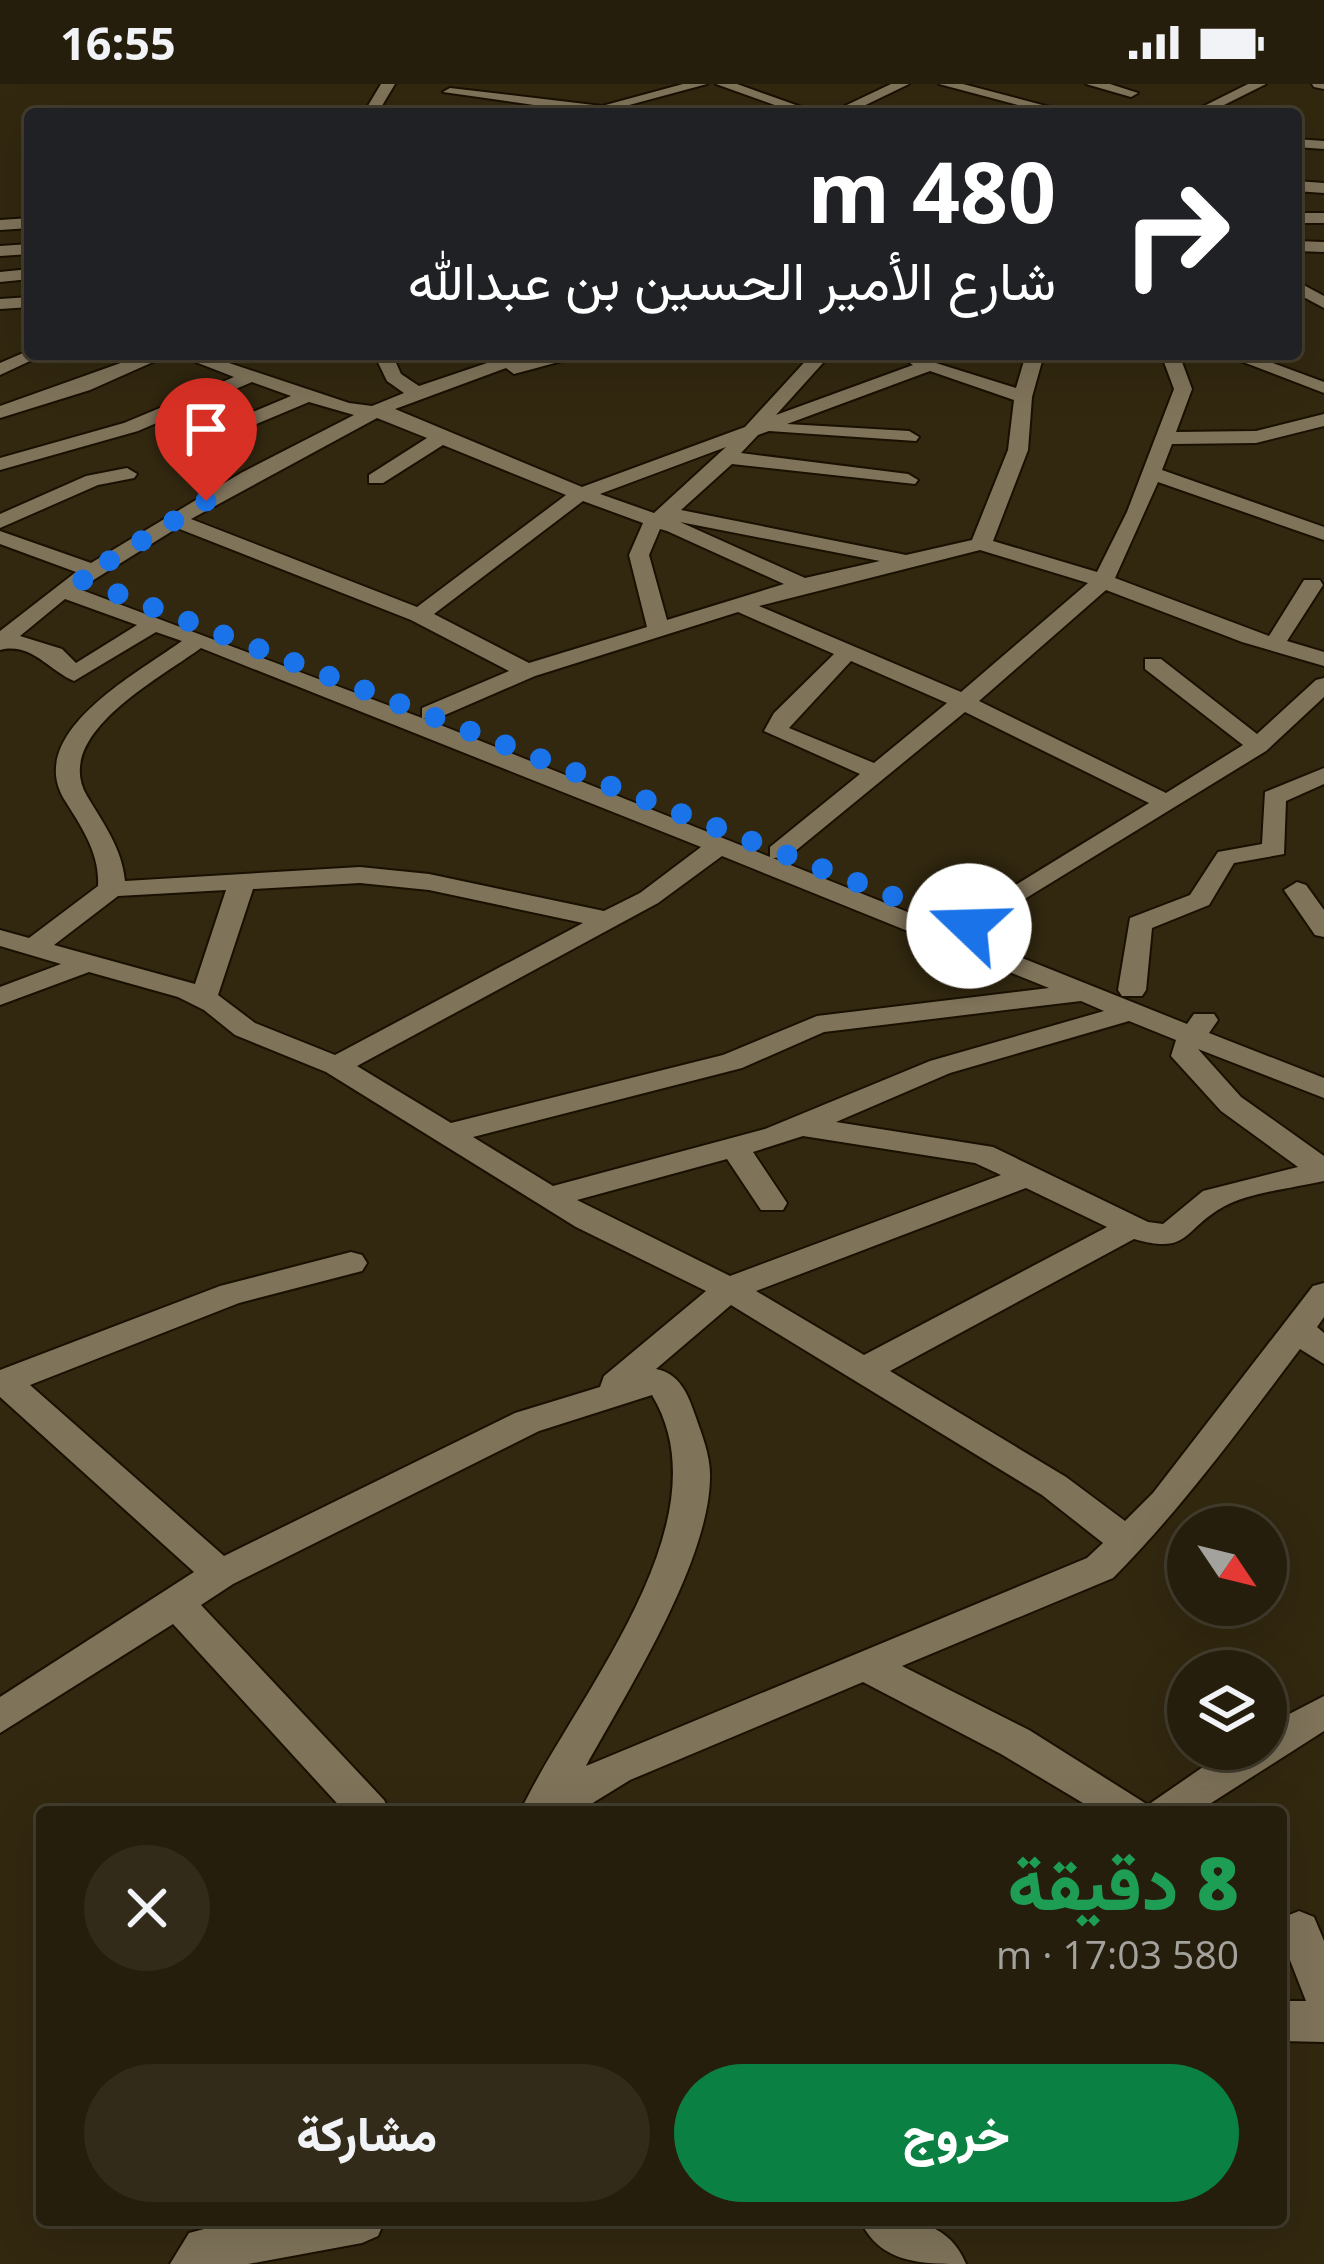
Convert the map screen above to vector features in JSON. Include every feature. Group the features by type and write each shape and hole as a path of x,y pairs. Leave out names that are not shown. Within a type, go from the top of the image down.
{"street":[{"path":"611,108 700,84"},
{"path":"723,84 796,108"},
{"path":"849,108 902,84"},
{"path":"946,84 982,100 1032,108"},
{"path":"1093,84 1131,93"},
{"path":"1189,108 1231,88 1258,84"},
{"path":"1203,108 1231,88"},
{"path":"450,92 483,90 575,108"},
{"path":"0,412 147,360"},
{"path":"201,360 307,396 379,408 580,495 658,516 901,559"},
{"path":"379,408 394,388 385,360"},
{"path":"391,375 421,381 510,360"},
{"path":"391,375 415,392 553,360"},
{"path":"659,630 639,554 658,516 726,458 817,360"},
{"path":"917,360 1023,397"},
{"path":"981,544 1018,450 1023,397 1033,360"},
{"path":"779,852 959,700 1038,641 1103,581 1151,473 1184,382 1173,360"},
{"path":"1247,360 1324,388"},
{"path":"419,615 580,495 926,366"},
{"path":"2,640 78,580 176,520 379,408 473,370"},
{"path":"0,464 112,434 249,377"},
{"path":"209,437 307,396"},
{"path":"1164,438 1227,440 1319,425"},
{"path":"769,428 909,437"},
{"path":"376,479 443,436"},
{"path":"726,458 908,480"},
{"path":"1151,473 1324,535"},
{"path":"0,521 93,480 127,474"},
{"path":"658,516 803,585"},
{"path":"176,520 419,615 527,671"},
{"path":"0,537 153,624 469,736 969,926 1324,1089"},
{"path":"430,713 527,671 740,604 901,559 981,544 1103,581 1324,659"},
{"path":"78,580 430,713 469,736 720,845 1088,993 1132,1001"},
{"path":"1274,645 1312,585"},
{"path":"740,604 959,700 1166,802"},
{"path":"2,640 53,654 74,674 153,624"},
{"path":"111,889 107,853 64,775 67,752 92,721 198,640"},
{"path":"848,652 782,718 776,731 873,771"},
{"path":"1153,664 1258,746"},
{"path":"969,926 1258,746 1324,685"},
{"path":"1132,1001 1139,924 1200,900 1214,866 1223,857 1275,848 1274,797 1324,775"},
{"path":"336,1066 649,898 720,845"},
{"path":"34,947 111,889 360,875 429,882 608,920"},
{"path":"204,998 242,882"},
{"path":"1297,890 1324,929"},
{"path":"0,938 204,998 245,1029 336,1066 451,1133 549,1198 729,1289 864,1370 1054,1486 1128,1543"},
{"path":"0,997 85,964"},
{"path":"451,1133 732,1062 817,1025 1088,993"},
{"path":"549,1198 800,1126 940,1067 1132,1001"},
{"path":"1198,1028 1324,1069"},
{"path":"1198,1028 1184,1052 1207,1082 1323,1171"},
{"path":"800,1126 971,1151 1132,1227 1169,1236 1214,1198 1323,1171"},
{"path":"734,1147 772,1203"},
{"path":"606,1394 729,1289 1028,1176"},
{"path":"864,1370 1132,1227"},
{"path":"220,1574 2,1382 231,1294 351,1263"},
{"path":"552,1806 616,1768 1100,1568 1312,1341 1324,1294"},
{"path":"0,1717 220,1574 527,1422 651,1381 665,1385 684,1433 693,1485 661,1585 545,1806"},
{"path":"175,1602 364,1806"},
{"path":"866,1666 1015,1742 1122,1806"},
{"path":"1287,1734 1324,1712"},
{"path":"1174,1806 1229,1770"},
{"path":"1301,1931 1324,1996"},
{"path":"1287,2021 1324,2022"},
{"path":"208,2244 324,2226"},
{"path":"891,2226 944,2264"}],"route":[{"path":"206,501 80,579 969,926"}]}
